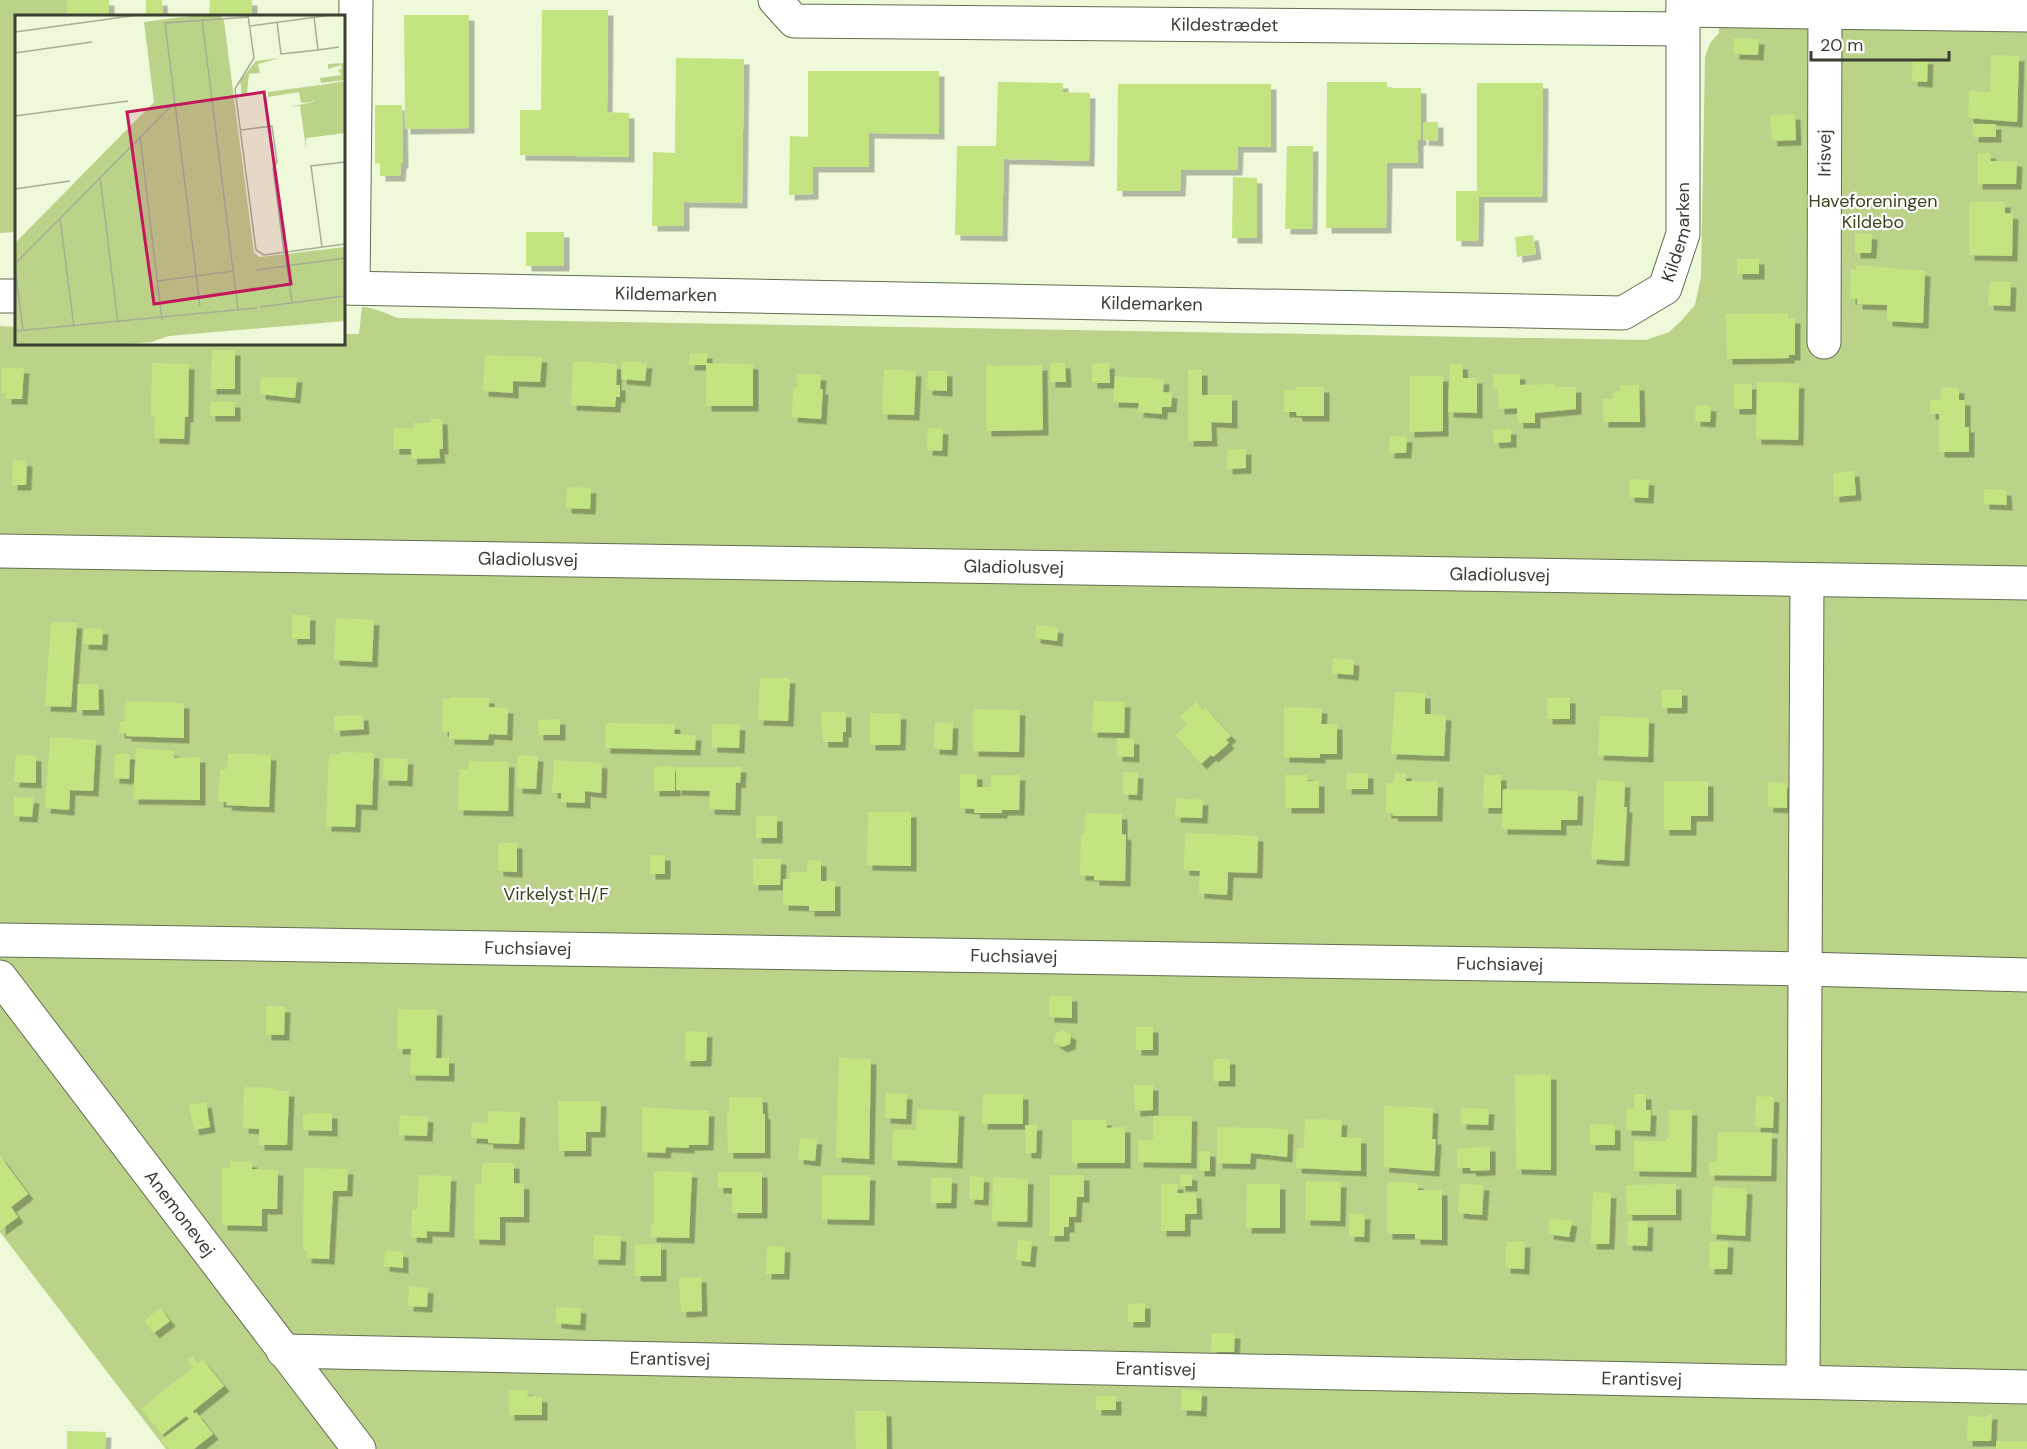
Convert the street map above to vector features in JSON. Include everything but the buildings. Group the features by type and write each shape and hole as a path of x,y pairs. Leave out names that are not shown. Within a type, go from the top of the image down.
{"street":[{"path":"348,288 356,0"},
{"name":"Kildestrædet","path":"775,0 794,21 1683,13 1825,6 2027,15"},
{"name":"Irisvej","path":"1824,342 1825,6"},
{"name":"Kildemarken","path":"348,288 1623,313 1665,288 1683,234 1683,13"},
{"name":"Gladiolusvej","path":"0,551 2027,583"},
{"path":"1803,1382 1807,580"},
{"name":"Fuchsiavej","path":"0,940 1804,969 2027,975"},
{"name":"Anemonevej","path":"0,977 359,1449"},
{"name":"Erantisvej","path":"283,1351 2027,1387"}],"green space":[{"path":"0,0 67,0 67,15 15,15 15,232 0,233"},
{"name":"Virkelyst H/F","path":"1719,0 2027,0 2027,1449 166,1449 0,1232 0,326 15,327 15,345 345,345 345,334 359,334 362,307 366,307 398,318 1646,340 1669,332 1695,305 1701,277 1705,57 1710,43 1719,33"}],"park label":[{"name":"Haveforeningen Kildebo","path":"1873,211"}]}
